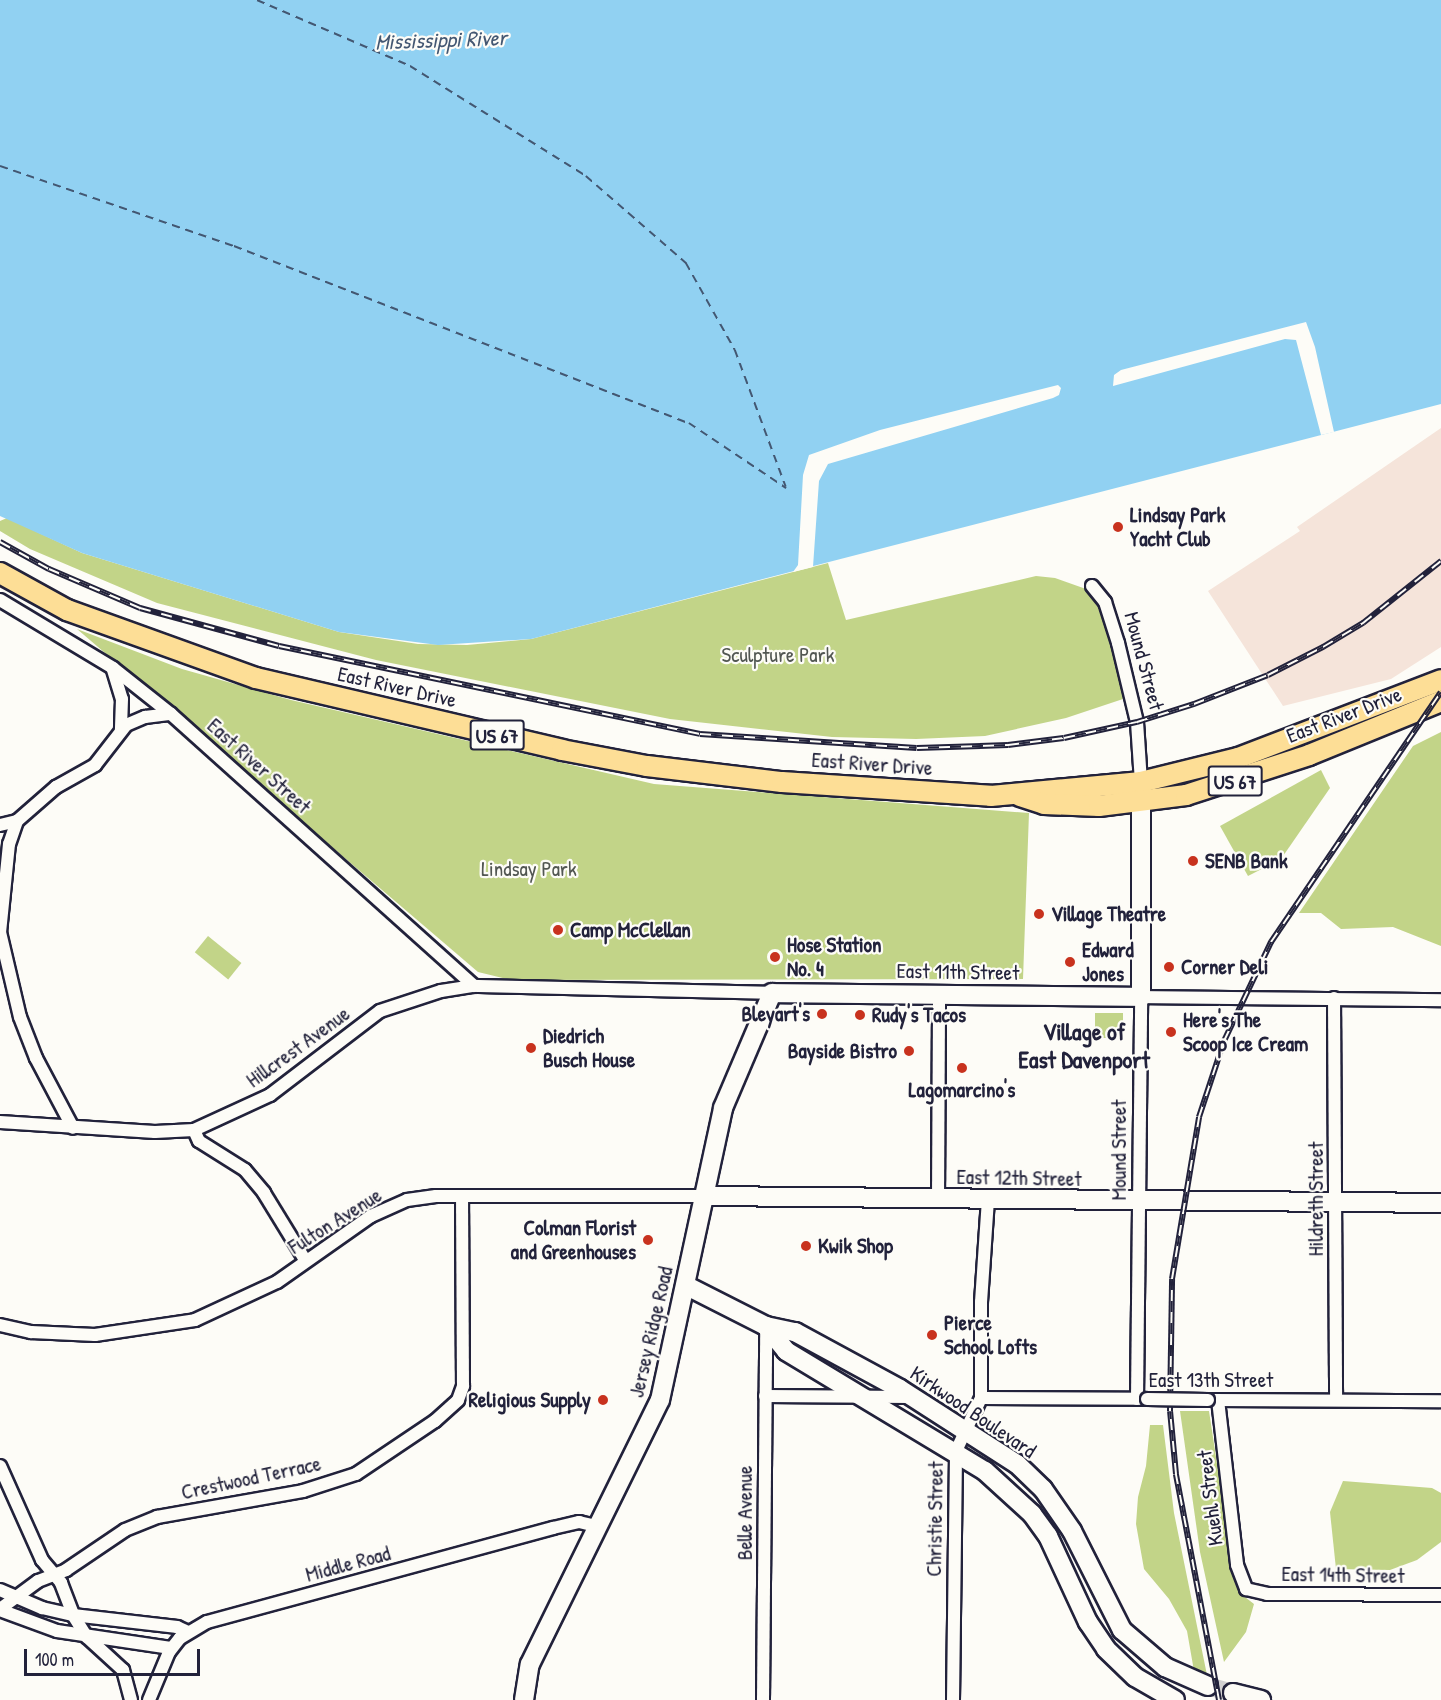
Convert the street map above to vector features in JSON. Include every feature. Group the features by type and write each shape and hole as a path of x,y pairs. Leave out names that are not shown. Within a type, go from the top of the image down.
{"main road":[{"name":"East River Drive","path":"0,573 67,610 256,678 562,750 717,776 1017,795 1066,805 1141,803 1186,795 1250,777 1441,701"},
{"name":"East River Drive","path":"1017,795 1141,782 1238,758 1441,680"}],"street":[{"name":"Mound Street","path":"1092,586 1105,602 1118,643 1137,722 1141,782 1142,1399"},
{"name":"East River Street","path":"0,600 113,668 171,714 474,986"},
{"path":"0,825 17,821 56,786 105,757 121,730 122,699 113,668"},
{"path":"121,730 145,717 171,714"},
{"path":"17,821 9,844 0,932 20,1017 36,1058 73,1128"},
{"name":"East 11th Street","path":"474,986 772,993 1441,1000"},
{"name":"Hillcrest Avenue","path":"0,1122 155,1132 194,1130 241,1112 270,1095 380,1011 408,999 474,986"},
{"name":"Jersey Ridge Road","path":"524,1700 530,1664 660,1400 687,1286 723,1108 772,993"},
{"path":"938,1200 939,995"},
{"name":"Hildreth Street","path":"1334,999 1336,1400"},
{"path":"194,1130 199,1141 244,1170 264,1193 305,1260"},
{"name":"Fulton Avenue","path":"0,1324 31,1332 95,1335 159,1328 195,1320 277,1282 371,1215 407,1200 462,1196 704,1196"},
{"name":"Crestwood Terrace","path":"0,1610 15,1598 125,1530 157,1517 303,1491 356,1474 435,1421 458,1400 463,1386 462,1196"},
{"name":"East 12th Street","path":"704,1196 1142,1202 1441,1203"},
{"path":"981,1398 981,1302 988,1200"},
{"name":"Kirkwood Boulevard","path":"687,1286 766,1326 795,1332 915,1397 1017,1464 1043,1489 1072,1531 1122,1630 1165,1667 1208,1686"},
{"name":"Kirkwood Boulevard","path":"766,1326 786,1351 956,1450 985,1471 1032,1514 1048,1536 1088,1622 1106,1649 1135,1677 1168,1698"},
{"name":"Belle Avenue","path":"763,1700 766,1326"},
{"path":"765,1396 915,1397"},
{"name":"East 13th Street","path":"981,1398 1441,1401"},
{"name":"Christie Street","path":"953,1700 956,1450 963,1428 981,1398"},
{"name":"Kuehl Street","path":"1213,1400 1237,1565 1246,1589"},
{"path":"0,1466 42,1560 54,1575 73,1615 87,1637 123,1670 131,1700"},
{"name":"Middle Road","path":"149,1700 171,1648 188,1632 207,1622 553,1528 579,1522 597,1526"},
{"name":"East 14th Street","path":"1246,1589 1267,1594 1441,1595"},
{"path":"0,1590 15,1598 73,1615 177,1627 188,1632"},
{"path":"0,1610 87,1637 171,1648"},
{"path":"1165,1667 1168,1698"},
{"path":"1233,1693 1261,1700"}],"shaded area":[{"path":"1441,428 1441,647 1391,679 1283,706 1208,591 1300,531 1297,527"}],"green space":[{"name":"Sculpture Park","path":"7,518 82,553 339,632 418,644 467,645 531,639 828,563 846,620 1036,576 1055,578 1086,589 1095,599 1114,651 1123,699 1066,718 985,736 916,739 832,737 670,719 376,660 157,603 30,549 0,531 0,521"},
{"name":"Lindsay Park","path":"77,629 182,669 291,700 654,784 1029,813 1023,979 511,980 478,972"},
{"path":"1441,732 1441,946 1393,927 1341,929 1321,913 1299,913 1413,746"},
{"path":"1321,770 1330,788 1281,859 1248,876 1220,826"},
{"path":"208,936 241,963 228,979 195,952"},
{"path":"1095,1013 1123,1013 1123,1038 1095,1038"},
{"path":"1180,1411 1209,1411 1233,1569 1241,1594 1254,1604 1246,1632 1224,1662 1200,1552"},
{"path":"1150,1425 1163,1425 1174,1513 1207,1675 1194,1671 1187,1631 1169,1599 1144,1569 1136,1524 1138,1497 1146,1466"},
{"path":"1343,1481 1432,1488 1441,1493 1441,1542 1417,1560 1390,1570 1336,1569 1330,1512"}],"water":[{"name":"Mississippi River","path":"0,0 1441,0 1441,404 531,639 438,645 339,632 82,553 0,516"}],"pier":[{"path":"1306,322 1315,347 1334,432 1321,435 1296,340 1285,339 1113,386 1114,375 1121,370"},
{"path":"1058,385 1061,388 1059,395 1053,398 828,464 819,481 813,567 793,572 798,565 803,475 809,455 880,430"}],"ferry route":[{"path":"257,0 410,66 586,176 686,263 735,350 786,487"},
{"path":"0,166 234,246 689,423 786,488"}],"tunnel":[{"path":"1208,1686 1233,1693"}],"railway":[{"path":"0,542 49,569 140,608 279,646 700,734 917,748 1008,745 1064,738 1137,722 1194,704 1268,675 1323,647 1363,623 1441,561"},
{"path":"1219,1700 1176,1474 1170,1411 1172,1279 1199,1117 1224,1041 1271,942 1441,692"}],"place":[{"name":"Lindsay Park Yacht Club","path":"1118,527"},
{"name":"SENB Bank","path":"1193,861"},
{"name":"Village Theatre","path":"1039,914"},
{"name":"Camp McClellan","path":"558,930"},
{"name":"Hose Station No. 4","path":"775,957"},
{"name":"Edward Jones","path":"1070,962"},
{"name":"Corner Deli","path":"1169,967"},
{"name":"Bleyart's","path":"822,1014"},
{"name":"Rudy's Tacos","path":"860,1015"},
{"name":"Here's The Scoop Ice Cream","path":"1171,1032"},
{"name":"Diedrich Busch House","path":"531,1048"},
{"name":"Bayside Bistro","path":"909,1051"},
{"name":"Lagomarcino's","path":"962,1068"},
{"name":"Colman Florist and Greenhouses","path":"648,1240"},
{"name":"Kwik Shop","path":"806,1246"},
{"name":"Pierce School Lofts","path":"932,1335"},
{"name":"Religious Supply","path":"603,1400"}],"district":[{"name":"Village of East Davenport","path":"1084,1046"}]}
